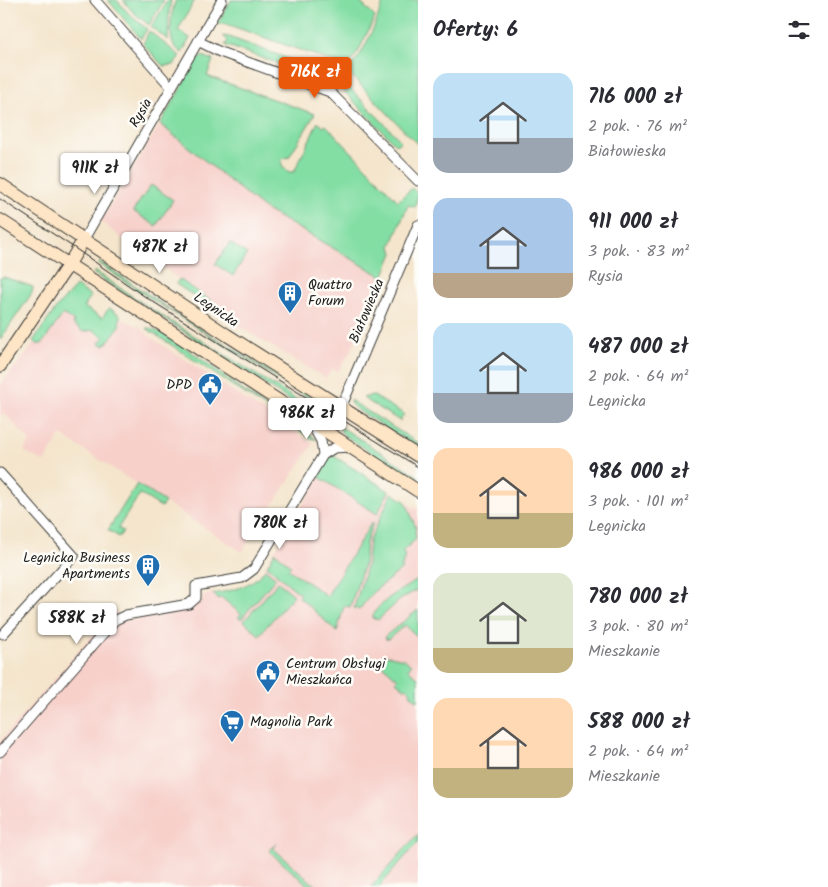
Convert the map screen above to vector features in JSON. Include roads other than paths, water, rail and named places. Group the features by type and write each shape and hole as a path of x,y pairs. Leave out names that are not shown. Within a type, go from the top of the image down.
{"main road":[{"name":"Legnicka","path":"0,184 227,335 418,456"},
{"path":"0,220 418,490"},
{"path":"0,366 84,240"}],"street":[{"path":"95,0 171,87"},
{"name":"Rysia","path":"84,240 222,0"},
{"path":"198,41 220,52 330,92 418,181"},
{"name":"Białowieska","path":"341,408 418,225"},
{"path":"310,420 321,441 323,455"},
{"path":"0,752 115,620 126,614 189,604 196,598 196,586 242,578 254,569 323,455 334,448 351,447"},
{"path":"0,473 74,556 3,634"}],"tram line":[{"path":"0,199 147,298 418,467"}],"place":[{"name":"Quattro Forum","path":"290,314"},
{"name":"DPD","path":"210,406"},
{"name":"Legnicka Business Apartments","path":"148,587"},
{"name":"Centrum Obsługi Mieszkańca","path":"268,693"},
{"name":"Magnolia Park","path":"232,743"}]}
